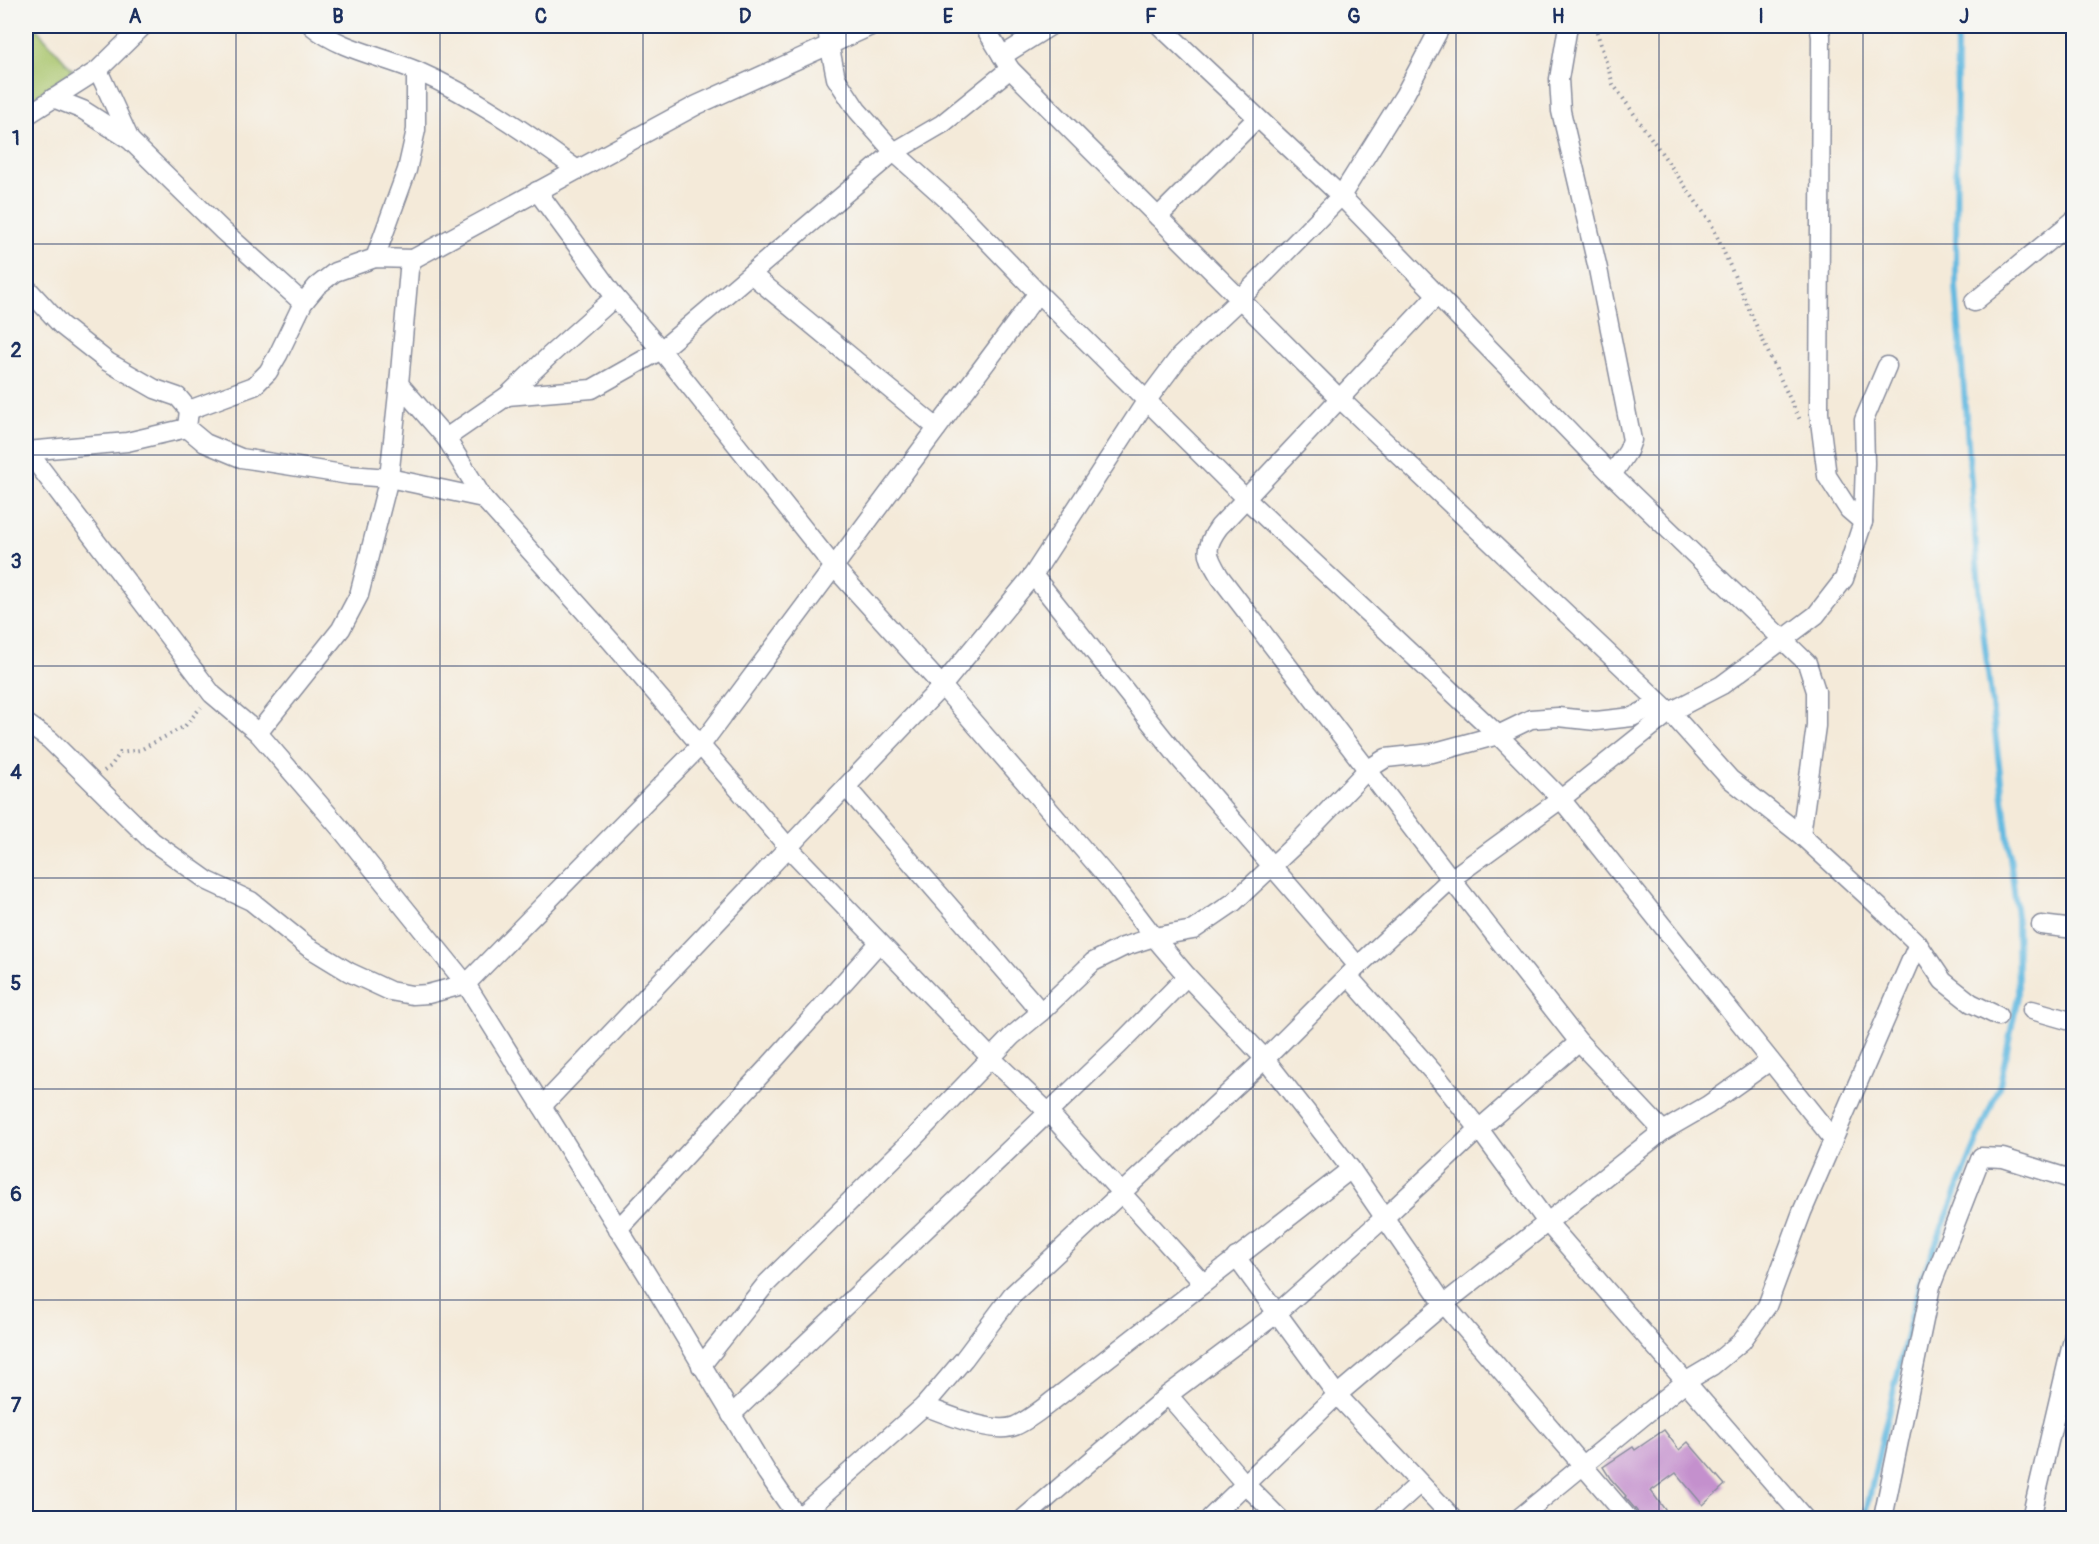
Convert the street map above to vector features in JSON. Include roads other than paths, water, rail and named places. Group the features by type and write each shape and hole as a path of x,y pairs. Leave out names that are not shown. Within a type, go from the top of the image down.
{"street":[{"path":"26,116 98,70 142,26"},
{"path":"312,26 345,45 416,71 472,99 536,139 576,169"},
{"path":"26,450 127,442 188,419 254,386 268,372 303,303 317,286 335,272 375,258 413,259 828,34 871,26"},
{"path":"984,26 1006,63 1339,398 1665,707 1730,779 1801,835 1918,944 1944,981 1971,1003 1998,1016"},
{"path":"507,396 592,389 661,350 894,152 942,124 1006,63 1050,26"},
{"path":"1160,26 1341,196 1612,475 1808,663 1816,691 1816,726 1801,835"},
{"path":"542,1106 942,686 1033,575 1147,400 1180,356 1241,298 1341,196 1405,94 1441,26"},
{"path":"1568,26 1559,79 1561,111 1598,269 1632,440 1628,451 1612,475"},
{"path":"1819,26 1821,36 1818,413 1827,476 1849,510 1863,522"},
{"path":"828,34 837,78 857,110 894,152 953,205 1038,293 1245,498 1498,735 1561,799 1833,1139"},
{"path":"98,70 130,141"},
{"path":"375,258 407,170 416,130 416,71"},
{"path":"53,98 83,110 130,141 303,303"},
{"path":"1158,217 1257,118"},
{"path":"537,191 615,297 661,350 834,567 942,686 1115,886 1187,976 1265,1059 1351,1169 1444,1304 1628,1518"},
{"path":"1974,302 2073,220"},
{"path":"258,733 341,629 359,595 389,478 409,270 413,259"},
{"path":"751,274 937,428"},
{"path":"26,287 61,325 108,362 155,389 178,397 188,419 205,443 241,458 349,475 389,478 483,498"},
{"path":"26,723 50,740 152,841 208,881 251,901 308,947 350,972 390,991 412,995 428,994 466,984 701,745 1038,293"},
{"path":"1437,295 1245,498 1208,541 1208,556 1220,577 1367,770 1579,1042 1663,1131"},
{"path":"446,438 507,396 615,297"},
{"path":"701,1366 766,1284 1012,1036 1041,1012 1093,962 1123,947 1154,937 1193,930 1234,902 1273,866 1367,770 1386,758 1432,753 1498,735 1531,719 1558,717 1596,721 1632,717 1665,707 1722,685 1816,615 1844,579 1863,522 1864,420 1887,366"},
{"path":"399,384 446,438 483,498 788,847 990,1058 1048,1113 1203,1283"},
{"path":"26,450 212,694 258,733 340,828 466,984 656,1288 731,1415 798,1518 924,1406 1012,1295 1265,1059 1353,971 1451,879 1561,799 1665,707"},
{"path":"1033,575 1179,758 1273,866 1479,1129 1547,1222 1804,1518"},
{"path":"846,787 1041,1012"},
{"path":"2041,925 2073,929"},
{"path":"618,1229 879,943"},
{"path":"1519,1518 1685,1382 1712,1366 1742,1341 1767,1306 1802,1212 1918,944"},
{"path":"731,1415 1048,1113 1187,976"},
{"path":"2032,1010 2073,1022"},
{"path":"1024,1518 1168,1395 1276,1314 1479,1129 1579,1042"},
{"path":"1210,1518 1337,1395 1444,1304 1663,1131 1708,1105 1770,1061"},
{"path":"1883,1518 1931,1286 1982,1157 2003,1158 2073,1180"},
{"path":"924,1406 986,1427 1014,1427 1055,1400 1351,1169"},
{"path":"1236,1257 1337,1395 1453,1518"},
{"path":"2031,1518 2071,1354 2073,1335"},
{"path":"1168,1395 1245,1484 1279,1518"},
{"path":"1381,1518 1419,1484"}],"waterway":[{"path":"1865,1518 1919,1285 2000,1084 2018,996 2017,916 1981,613 1956,287 1957,26"}]}
